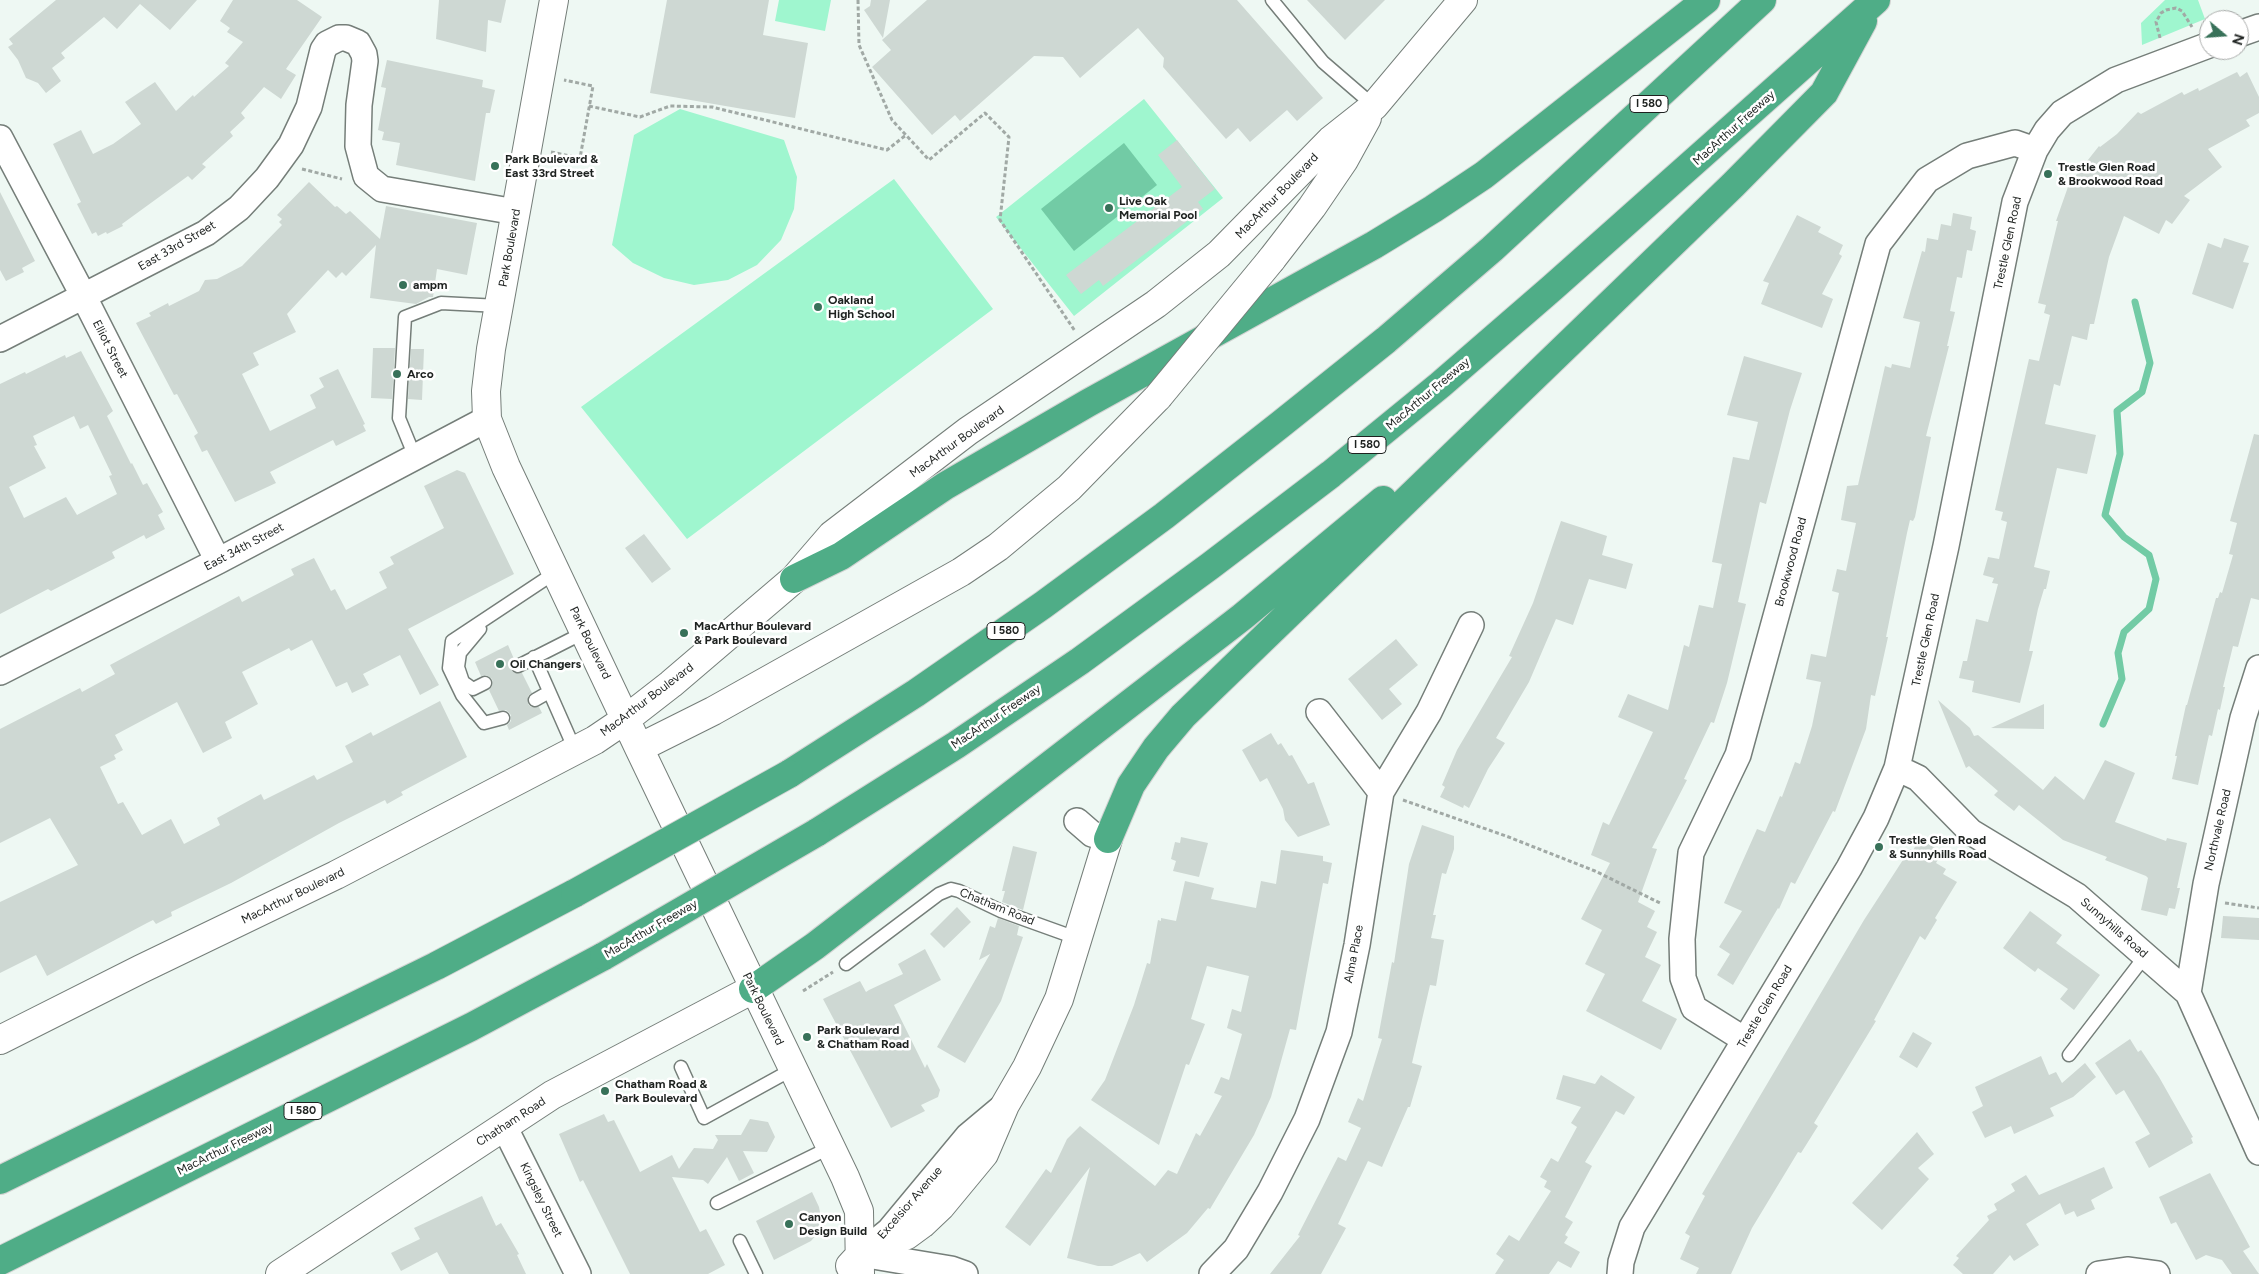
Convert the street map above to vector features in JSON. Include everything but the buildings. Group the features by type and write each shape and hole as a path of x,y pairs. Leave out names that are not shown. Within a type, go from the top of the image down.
{"highway":[{"path":"794,579 841,556 945,486 1080,408 1365,250 1432,209 1484,175 1706,0"},
{"name":"I 580","path":"0,1180 427,970 575,893 789,774 916,693 1043,605 1164,516 1386,340 1492,248 1762,0"},
{"path":"1108,839 1131,786 1156,748 1183,716 1562,348 1733,185 1824,93 1875,1"},
{"name":"MacArthur Freeway","path":"0,1262 462,1032 604,956 816,833 956,745 1080,660 1210,566 1331,474 1440,385 1538,301 1875,1"},
{"path":"753,989 823,940 1242,617 1351,528 1562,348"}],"main road":[{"name":"Park Boulevard","path":"554,0 499,306 486,391 487,420 506,467 753,989 831,1147 859,1211 865,1267"},
{"name":"MacArthur Boulevard","path":"639,748 730,702 961,572 1006,541 1070,488 1158,397 1271,260 1312,207 1344,160 1374,106 1463,0"},
{"name":"MacArthur Boulevard","path":"0,1040 141,969 336,875 575,750 626,719 671,684 794,579 832,535 968,431 1156,304 1219,254 1331,140 1374,106"},
{"name":"Excelsior Avenue","path":"865,1267 941,1206 984,1154 1005,1106 1028,1067 1059,1000 1108,839"},
{"name":"Chatham Road","path":"280,1274 552,1095 604,1065 753,989"},
{"path":"843,1274 865,1267"}],"street":[{"name":"East 33rd Street","path":"0,339 206,232 238,208 267,178 290,145 309,107 323,50 327,44 339,38 346,38 358,43 366,61 359,105 358,146 366,176 382,189 516,212"},
{"name":"Trestle Glen Road","path":"1620,1274 1621,1262 1632,1227 1849,868 1880,811 1897,768 1946,546 2015,202 2034,150 2047,130 2062,113 2116,80 2199,49"},
{"name":"Elliot Street","path":"0,138 84,297 218,561"},
{"name":"Brookwood Road","path":"1745,1040 1694,1008 1683,978 1682,939 1691,853 1738,755 1878,244 1927,180 1967,156 2015,143 2034,150"},
{"name":"East 34th Street","path":"0,672 218,561 487,420"},
{"name":"Alma Place","path":"1212,1274 1236,1249 1270,1192 1307,1120 1338,1032 1358,945 1381,792 1429,712 1471,625"},
{"name":"Northvale Road","path":"2188,993 2206,884 2243,718 2259,668"},
{"path":"1319,712 1381,792"},
{"name":"Sunnyhills Road","path":"1897,768 1918,778 1971,832 2077,896 2188,993 2259,1152"},
{"path":"1077,821 1092,834 1108,839"},
{"name":"Kingsley Street","path":"504,1126 578,1274"},
{"path":"865,1267 951,1269 966,1274"},
{"path":"2099,1274 2127,1270 2157,1274"}],"lane":[{"path":"1272,0 1323,62 1374,106"},
{"path":"415,457 399,418 405,317 441,303 499,306"},
{"path":"503,718 484,722 462,695 449,668 452,641 556,572"},
{"path":"485,683 473,690 463,682 458,667 460,653 472,636 504,606"},
{"path":"518,666 585,632"},
{"path":"534,657 575,750"},
{"path":"535,700 549,692"},
{"name":"Chatham Road","path":"846,964 939,894 951,889 1001,911 1079,939"},
{"path":"2069,1055 2146,955"},
{"path":"681,1067 704,1118 793,1070"},
{"path":"717,1203 831,1147"},
{"path":"740,1241 756,1274"}],"path":[{"path":"858,0 859,46 892,120 929,160 984,113 1010,137 1000,220 1088,350"},
{"path":"2168,60 2156,22 2158,17 2166,10 2176,8 2186,14 2199,38"},
{"path":"528,148 580,158 593,86 541,76"},
{"path":"589,106 640,117 670,106 712,107 887,150 906,135"},
{"path":"300,169 344,179"},
{"path":"1381,792 1533,846 1596,871 1662,904 1684,908"},
{"path":"2234,904 2259,908"},
{"path":"803,991 846,964"}],"shaded area":[{"path":"779,0 831,0 825,31 775,21"},
{"path":"2165,0 2198,0 2202,10 2199,10 2199,21 2142,45 2141,23"},
{"name":"Live Oak Memorial Pool","path":"1144,99 1223,198 1074,316 996,217"},
{"path":"680,109 784,140 797,177 794,209 781,240 757,265 728,280 694,285 664,278 633,263 612,245 634,135"},
{"name":"Live Oak Memorial Pool","path":"1124,143 1157,185 1074,251 1041,209"},
{"path":"894,179 993,309 687,539 581,407"}],"waterway":[{"path":"2103,724 2122,679 2118,653 2124,632 2149,609 2156,579 2149,555 2124,537 2105,515 2120,454 2117,411 2142,392 2150,363 2135,302"}],"place":[{"name":"Park Boulevard & East 33rd Street","path":"495,166"},
{"name":"Trestle Glen Road & Brookwood Road","path":"2048,174"},
{"name":"Live Oak Memorial Pool","path":"1109,208"},
{"name":"ampm","path":"403,285"},
{"name":"Oakland High School","path":"818,307"},
{"name":"Arco","path":"397,374"},
{"name":"MacArthur Boulevard & Park Boulevard","path":"684,633"},
{"name":"Oil Changers","path":"500,664"},
{"name":"Trestle Glen Road & Sunnyhills Road","path":"1879,847"},
{"name":"Park Boulevard & Chatham Road","path":"807,1037"},
{"name":"Chatham Road & Park Boulevard","path":"605,1091"},
{"name":"Canyon Design Build","path":"789,1224"}]}
